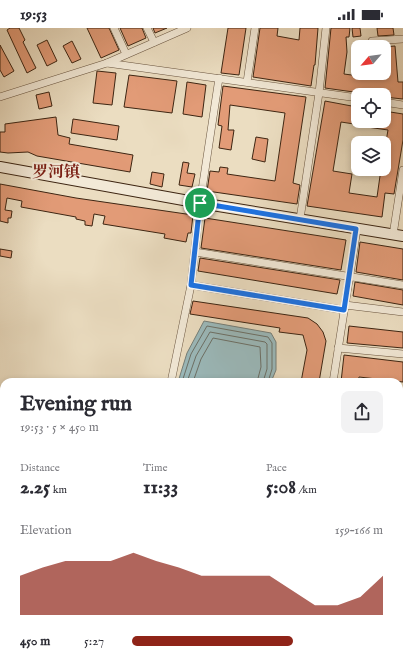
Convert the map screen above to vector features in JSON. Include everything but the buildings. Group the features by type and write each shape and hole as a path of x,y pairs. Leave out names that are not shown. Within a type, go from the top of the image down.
{"main road":[{"path":"0,167 200,203 398,236"}],"street":[{"path":"114,28 126,54"},
{"path":"147,28 154,42"},
{"path":"0,97 107,63 184,28"},
{"path":"246,82 255,28"},
{"path":"300,219 319,93 326,28"},
{"path":"388,40 403,39"},
{"path":"107,63 351,97"},
{"path":"172,378 191,285 200,203 219,78"},
{"path":"391,103 403,105"},
{"path":"398,236 403,170"},
{"path":"334,378 356,229"},
{"path":"195,252 403,286"},
{"path":"191,285 344,308 403,312"},
{"path":"338,348 403,354"}],"water":[{"path":"204,321 271,333 276,342 276,370 273,378 179,378 187,353"}],"district":[{"name":"罗河镇","path":"56,173"}],"route":[{"path":"200,203 356,229 344,310 191,285 200,203"}]}
